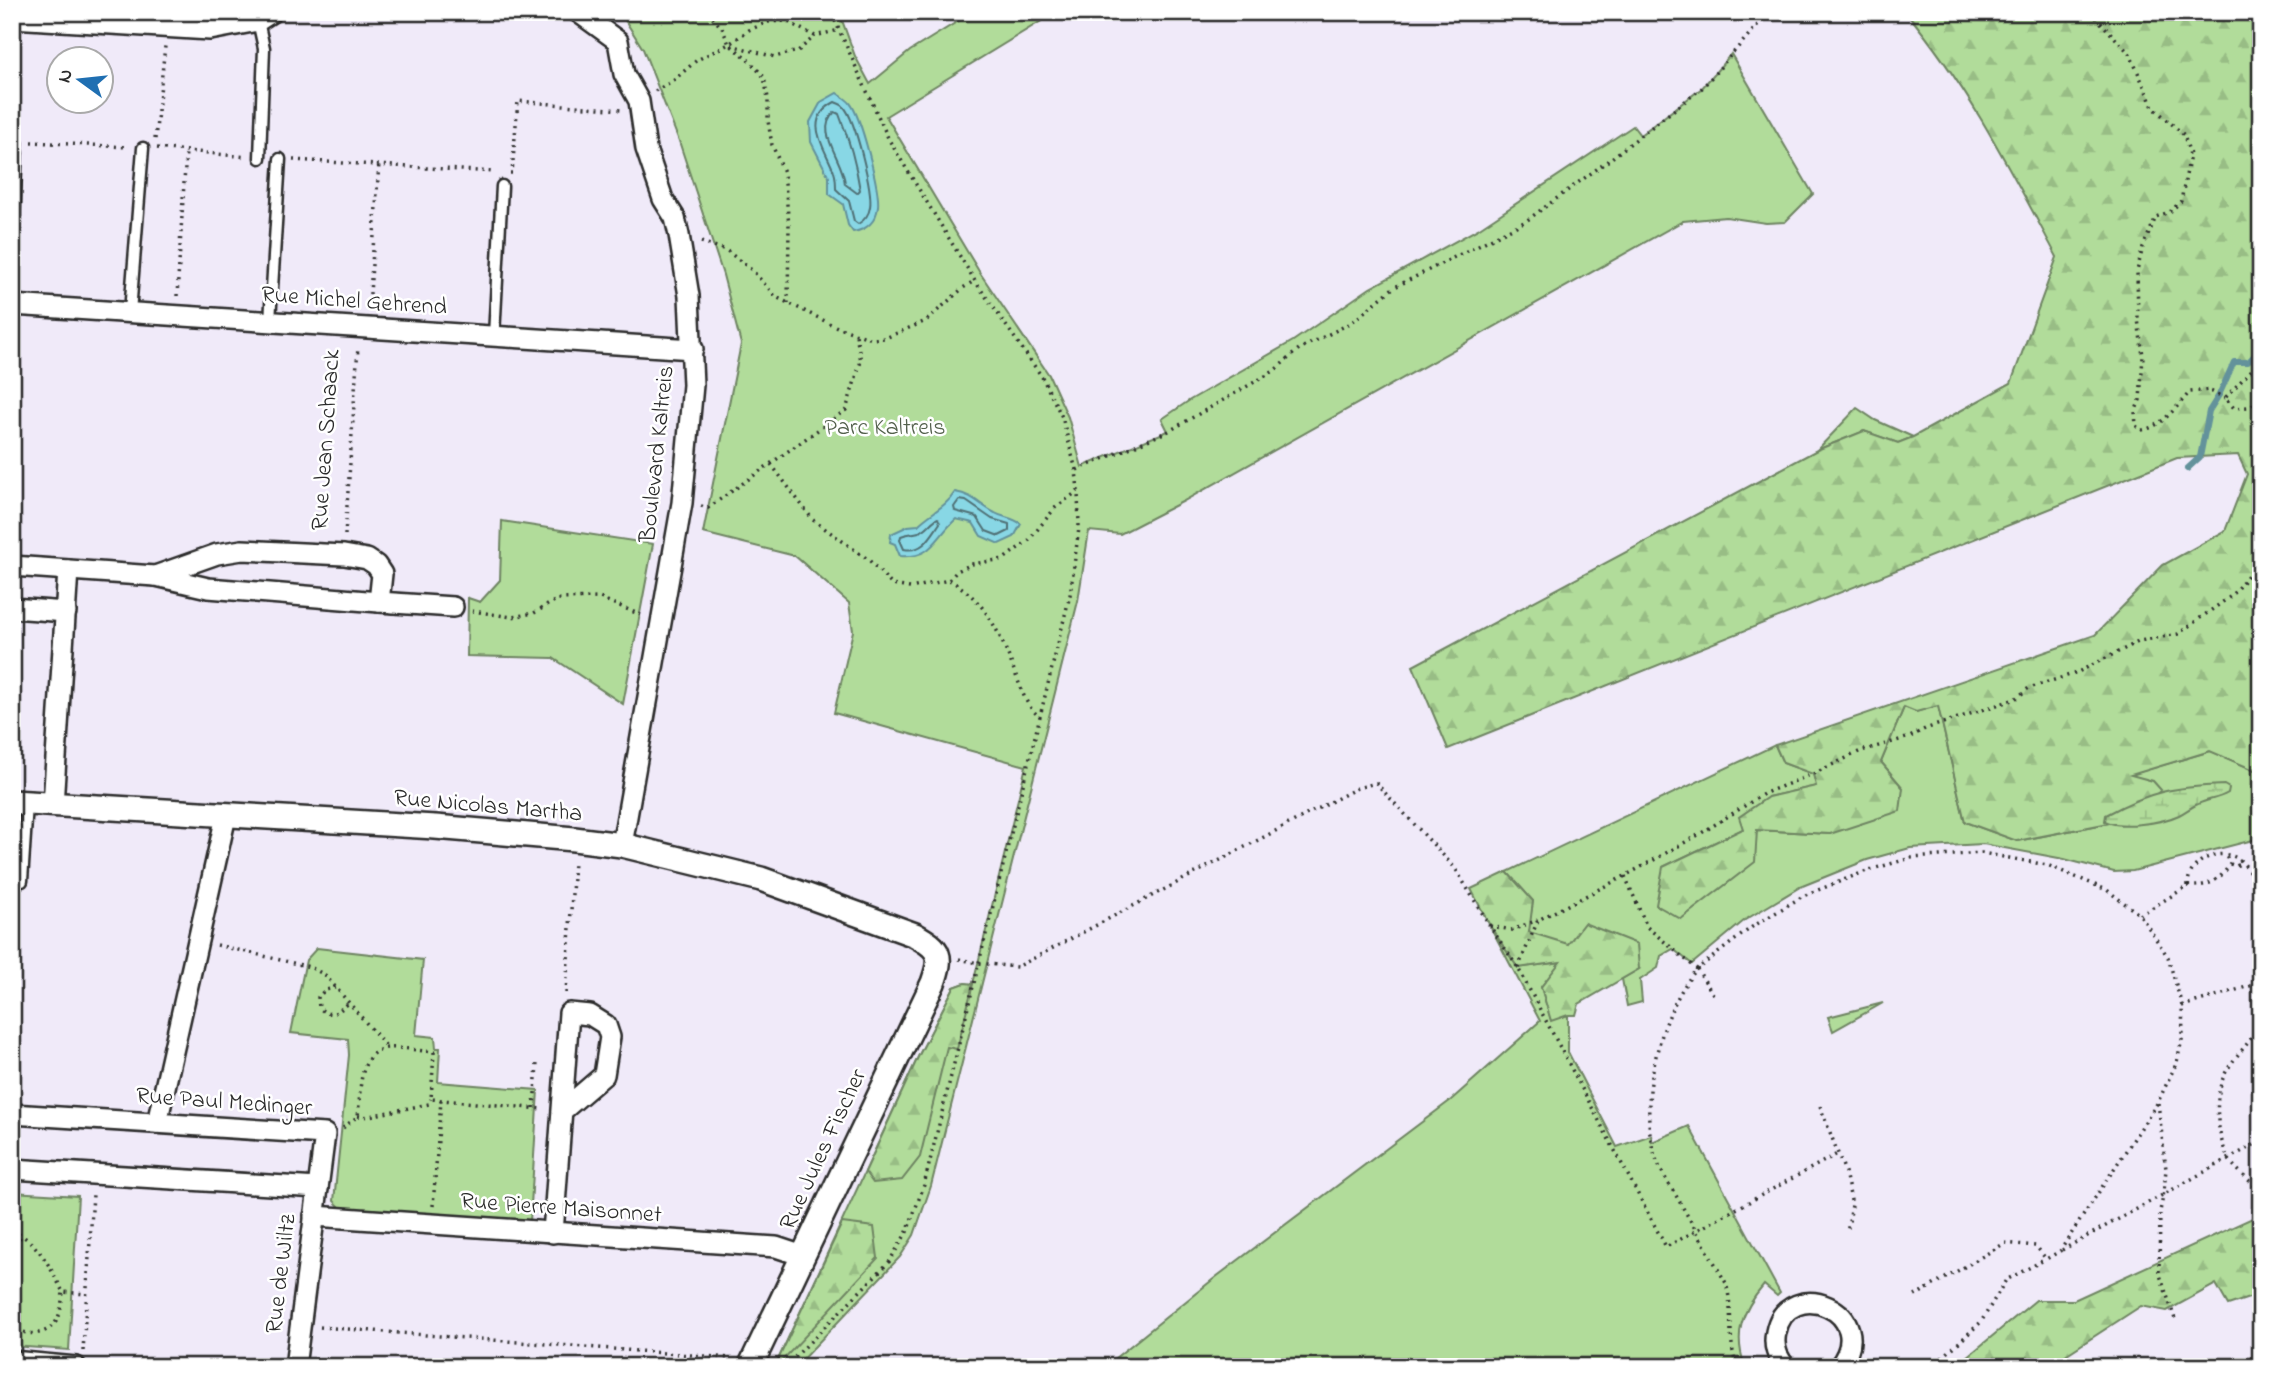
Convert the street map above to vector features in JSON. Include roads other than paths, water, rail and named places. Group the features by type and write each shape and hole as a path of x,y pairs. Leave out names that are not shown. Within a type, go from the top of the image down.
{"street":[{"name":"Boulevard Kaltreis","path":"578,12 618,41 624,74 639,101 646,149 663,199 675,218 679,235 689,296 693,349 693,385 682,503 622,845"},
{"path":"12,18 210,30 265,17"},
{"name":"Rue Michel Gehrend","path":"12,305 693,349"},
{"name":"Rue Jean Schaack","path":"155,576 217,554 242,550 344,555 366,559 376,565 382,574 379,602"},
{"name":"Rue Jean Schaack","path":"12,566 155,576 208,588 453,607"},
{"path":"53,804 68,570"},
{"path":"12,608 66,612"},
{"name":"Rue Nicolas Martha","path":"20,803 435,827 622,845 797,890 915,935 932,944 939,954"},
{"path":"157,1123 226,816"},
{"name":"Rue Jules Fischer","path":"752,1363 933,982 939,954"},
{"path":"554,1233 562,1111 569,1013 590,1015 606,1025 610,1037 604,1075 562,1111"},
{"name":"Rue Paul Medinger","path":"12,1114 325,1134 318,1188"},
{"path":"12,1169 318,1188"},
{"name":"Rue de Wiltz","path":"295,1367 318,1188"},
{"name":"Rue Pierre Maisonnet","path":"314,1216 776,1247 803,1255"},
{"path":"1786,1367 1777,1353 1774,1340 1776,1328 1791,1308 1802,1303 1815,1302 1827,1305 1837,1312 1850,1333 1850,1346 1839,1367"},
{"path":"12,1361 79,1361"}],"lane":[{"path":"260,158 265,17"},
{"path":"12,278 17,142"},
{"path":"130,312 143,148"},
{"path":"270,321 280,159"},
{"path":"494,336 502,186"},
{"path":"12,881 22,881 20,803"}],"water":[{"path":"837,93 850,103 859,122 878,198 873,221 867,227 853,232 848,225 843,204 829,194 829,177 811,142 810,122 821,102"},
{"path":"955,492 967,495 995,513 1021,524 1014,537 999,544 981,536 973,523 956,519 926,551 900,556 895,544 890,542 891,534 908,526 918,525 947,502"}],"waterway":[{"path":"2187,469 2200,457 2209,411 2234,362 2248,362 2261,349"}],"park label":[{"name":"Parc Kaltreis","path":"885,428"}]}
